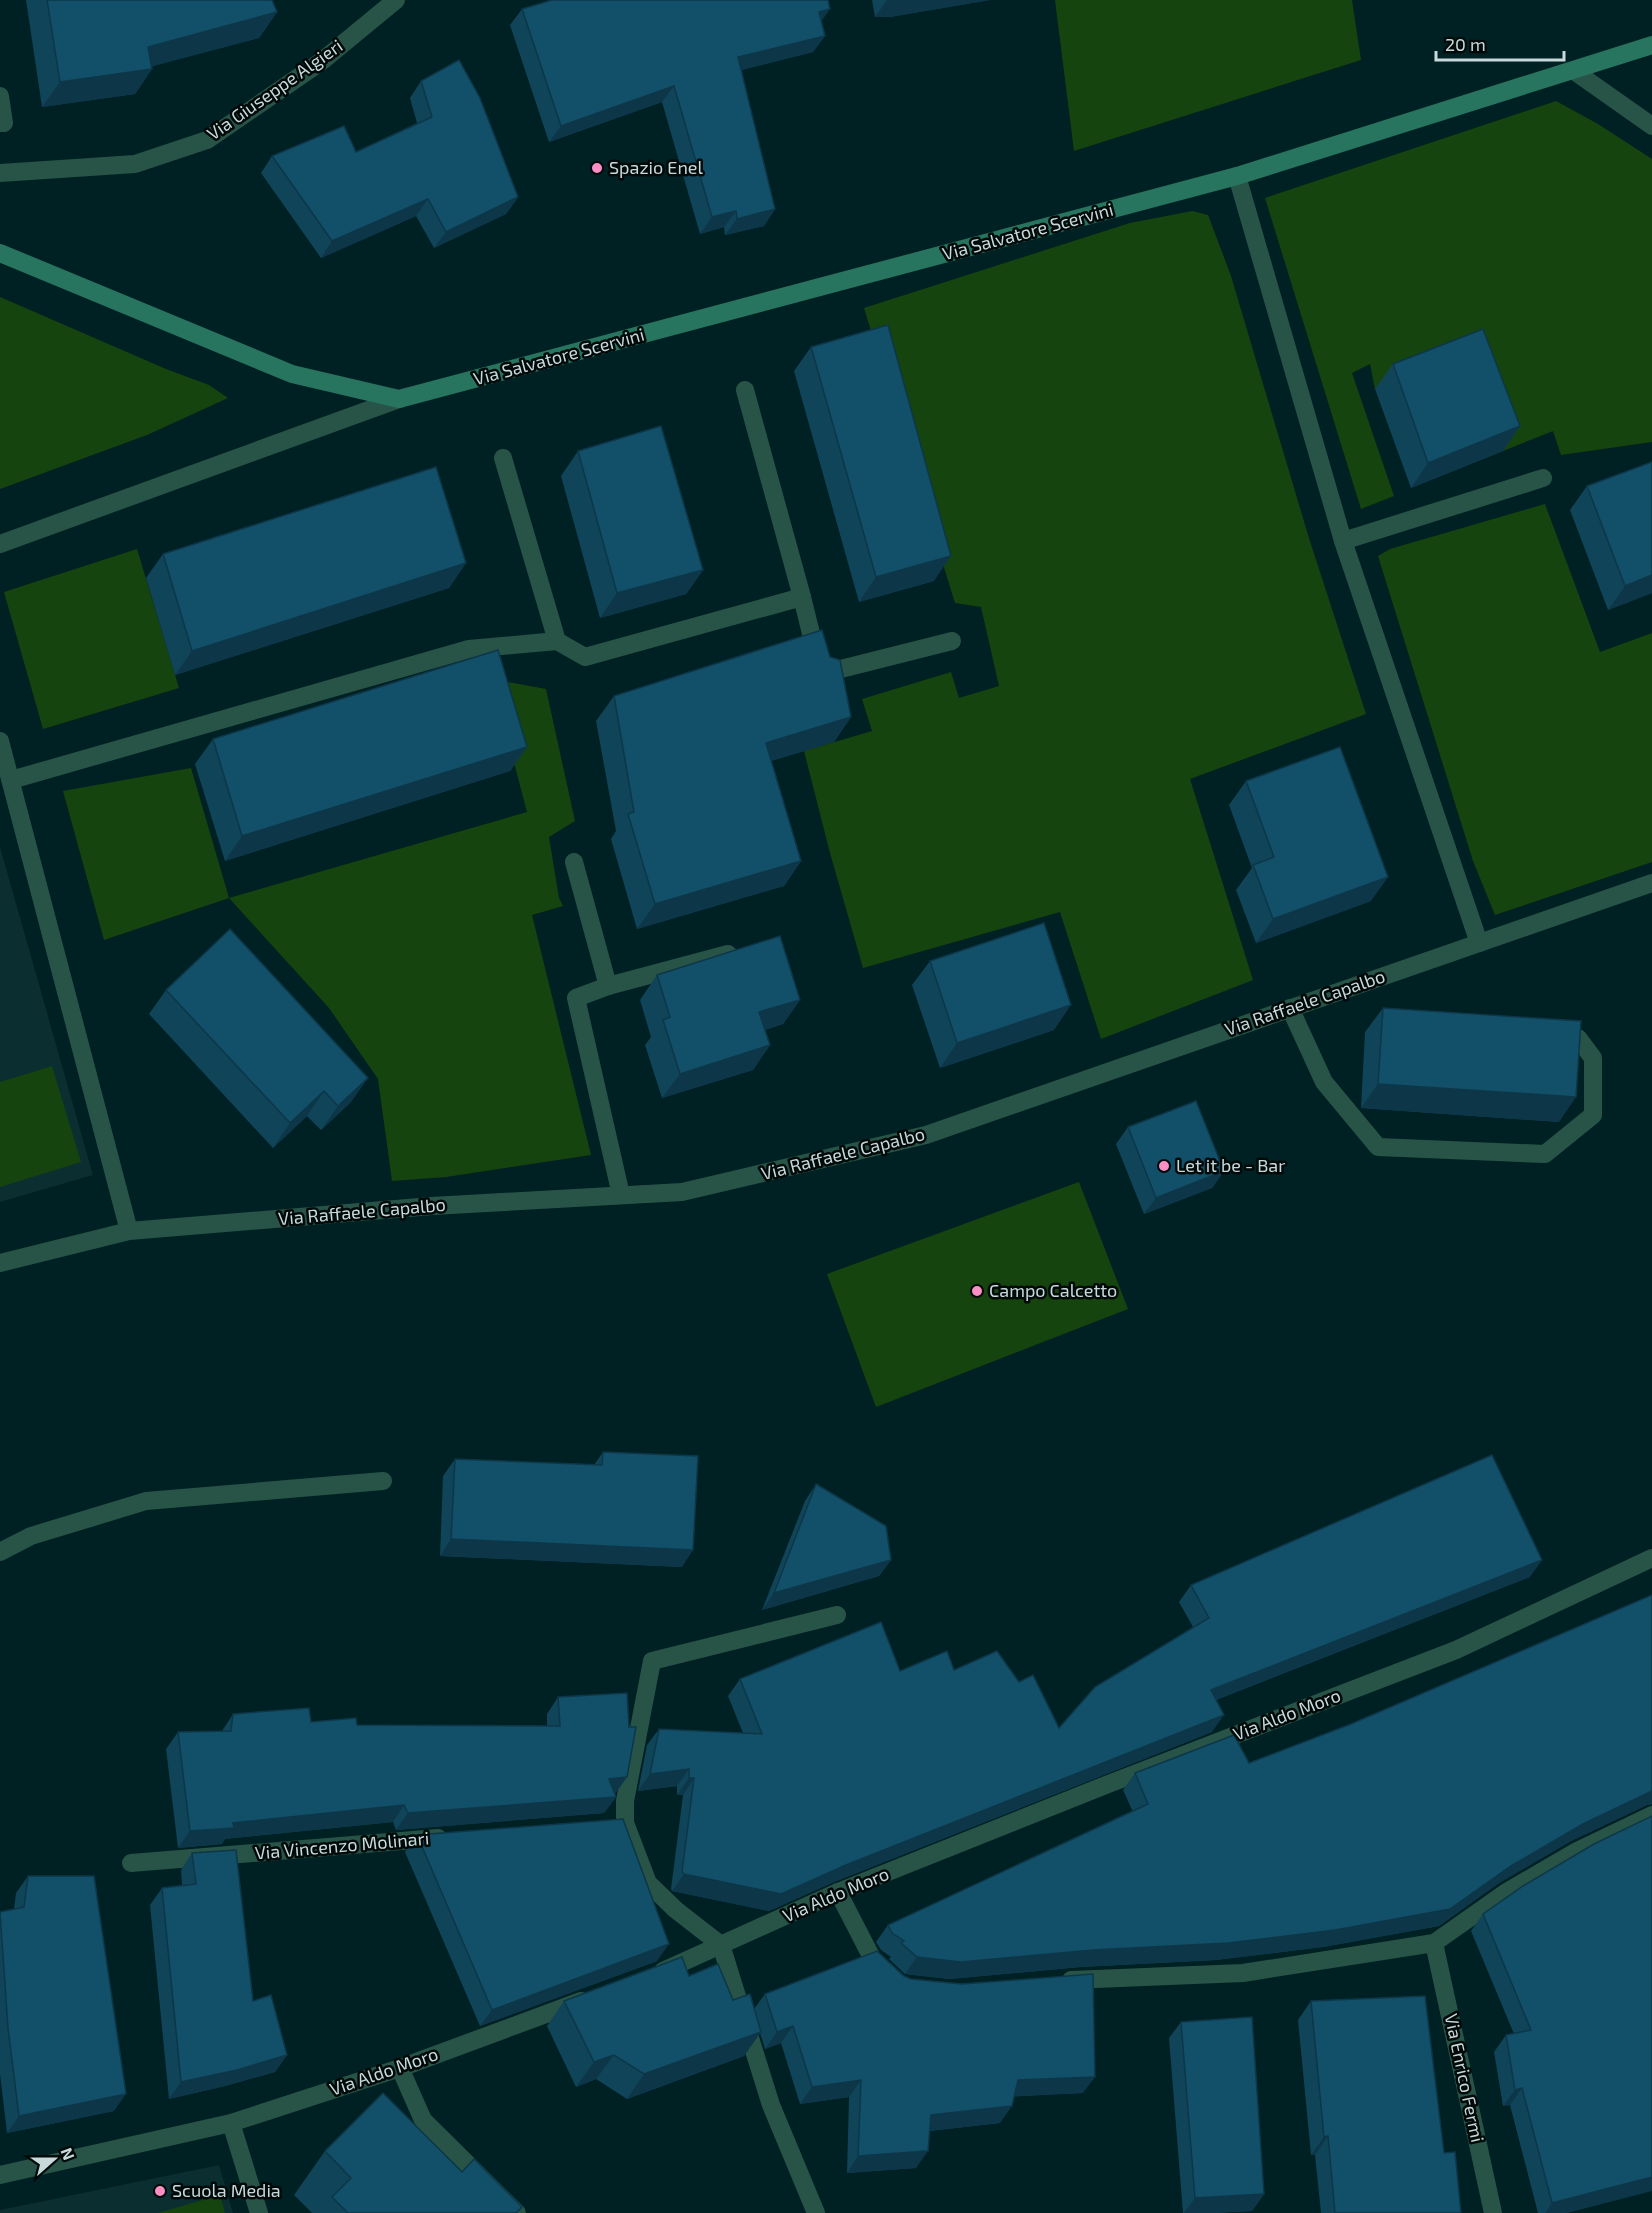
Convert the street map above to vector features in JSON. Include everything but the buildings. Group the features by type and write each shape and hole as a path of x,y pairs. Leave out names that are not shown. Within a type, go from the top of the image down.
{"main road":[{"name":"Via Salvatore Scervini","path":"399,399 1237,176 1652,45"},
{"path":"0,253 292,374 399,399"}],"street":[{"name":"Via Giuseppe Algieri","path":"0,173 135,164 207,140 322,61 396,0"},
{"path":"1652,45 1574,71 1652,126"},
{"path":"0,96 4,123 0,123"},
{"path":"1237,176 1342,541 1479,943"},
{"path":"745,390 821,674 952,641"},
{"path":"0,544 399,399"},
{"path":"503,458 558,641"},
{"path":"1342,541 1543,478"},
{"path":"11,780 469,649 558,641 585,657 802,597"},
{"path":"0,741 129,1231"},
{"path":"574,862 608,986"},
{"name":"Via Raffaele Capalbo","path":"0,1263 129,1231 432,1206 682,1192 926,1134 1652,884"},
{"path":"621,1195 576,998 608,986 747,949"},
{"path":"1290,1008 1324,1082 1378,1147 1545,1154 1593,1115 1593,1058 1578,1038"},
{"path":"0,1552 31,1536 146,1501 383,1481"},
{"name":"Via Aldo Moro","path":"651,1975 838,1892 1111,1783 1456,1650 1652,1558"},
{"path":"816,2213 771,2105 721,1945 676,1910 648,1883 619,1824 652,1661 837,1615"},
{"path":"1056,1981 1243,1973 1434,1943 1505,1893 1577,1851 1652,1815"},
{"name":"Via Vincenzo Molinari","path":"131,1863 461,1836"},
{"path":"838,1892 873,1960 900,1985"},
{"name":"Via Enrico Fermi","path":"1434,1943 1493,2213"},
{"name":"Via Aldo Moro","path":"0,2175 231,2123 400,2068 596,1995"},
{"path":"400,2068 423,2120 517,2213"},
{"path":"231,2123 259,2213"}],"shaded area":[{"path":"0,847 93,1175 0,1202"},
{"name":"Scuola Media","path":"219,2165 233,2213 0,2213 0,2210"}],"green space":[{"path":"1055,0 1352,0 1361,60 1074,151"},
{"path":"1556,101 1598,124 1652,159 1652,442 1561,455 1553,431 1503,451 1465,354 1375,389 1370,364 1352,373 1394,496 1361,509 1265,198"},
{"path":"1192,211 1208,215 1231,276 1308,535 1366,714 1190,779 1253,980 1101,1039 1060,912 863,968 804,751 872,731 862,699 951,672 959,698 999,686 981,607 955,603 864,308 1130,223"},
{"path":"0,297 166,369 209,385 228,398 147,435 0,489"},
{"path":"1545,504 1600,652 1652,633 1652,862 1495,915 1473,861 1378,556 1390,549"},
{"path":"137,549 179,688 43,729 4,592"},
{"path":"492,679 546,689 575,821 549,837 559,898 563,906 532,915 591,1155 446,1177 392,1181 378,1079 329,1008 229,898 527,812"},
{"path":"191,768 229,898 104,940 63,791"},
{"path":"52,1066 81,1162 0,1187 0,1082"},
{"name":"Campo Calcetto","path":"1079,1182 1128,1309 876,1407 827,1274"},
{"path":"220,2195 225,2213 158,2213"}],"place":[{"name":"Spazio Enel","path":"597,168"},
{"name":"Let it be - Bar","path":"1164,1166"},
{"name":"Campo Calcetto","path":"977,1291"},
{"name":"Scuola Media","path":"160,2191"}]}
